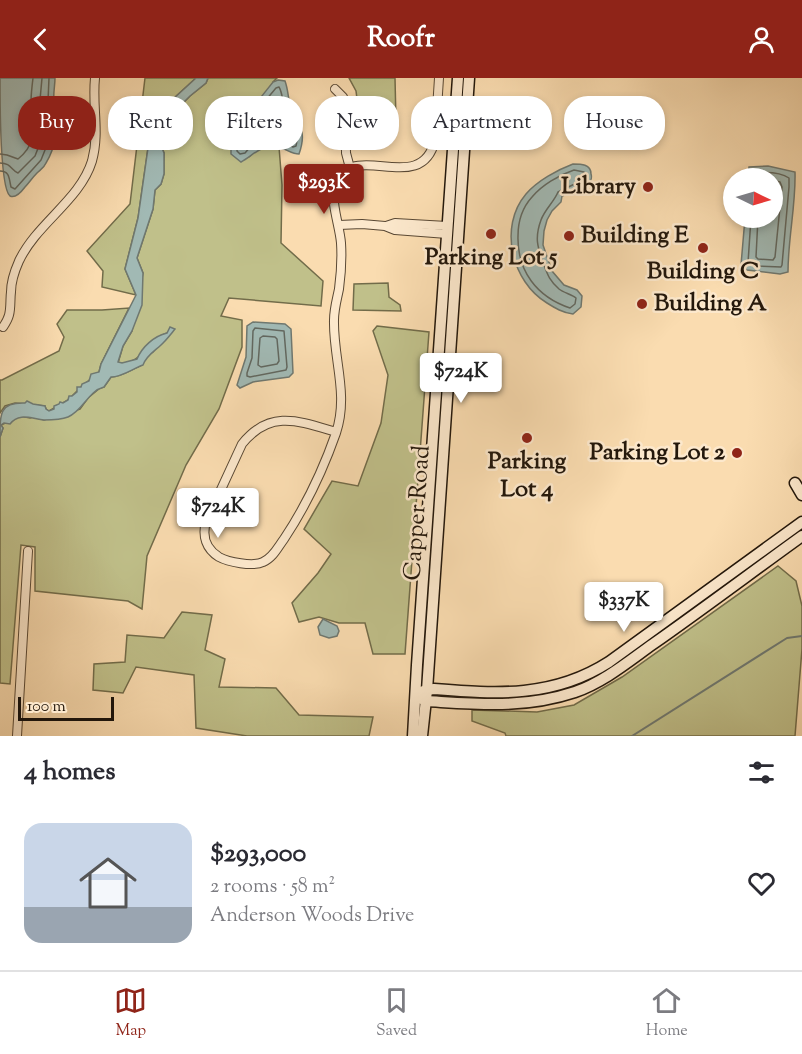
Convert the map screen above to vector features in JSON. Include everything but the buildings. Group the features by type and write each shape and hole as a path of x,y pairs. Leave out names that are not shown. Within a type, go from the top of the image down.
{"street":[{"path":"3,327 9,315 14,275 24,252 36,234 78,187 91,163 97,132 93,96 95,78"},
{"path":"336,432 285,420 270,422 248,436 242,444 206,522 204,538 214,554 221,559 249,565 270,558 300,513 318,476 336,432 342,401 334,318 341,273 341,243 333,198 334,189 343,173 350,168 368,165 415,166 428,157 435,140 439,78"},
{"name":"Capper Road","path":"413,736 458,78"},
{"name":"Capper Road","path":"422,736 469,78"},
{"path":"334,89 343,97 346,153 350,168"},
{"path":"339,225 384,226 395,223 447,230"},
{"path":"795,483 802,495"},
{"path":"560,690 573,680 598,669 802,522"},
{"path":"415,695 560,690 576,692 612,673 802,536"},
{"path":"17,736 28,551"},
{"path":"675,614 683,623"}],"green space":[{"path":"145,78 196,78 176,96 143,96"},
{"path":"208,78 277,78 273,82 269,96 205,96 205,150 251,150 249,157 257,150 279,150 282,185 281,243 323,281 321,306 229,298 221,316 242,320 242,347 219,409 186,465 147,556 142,609 128,601 35,591 35,547 21,545 10,684 0,683 0,437 3,428 1,425 20,416 44,420 80,409 88,398 104,387 111,377 142,365 167,333 160,336 133,360 118,363 123,346 132,331 143,273 137,258 153,209 155,190 161,184 164,174 163,150 193,150 193,96 190,96 206,83"},
{"path":"349,78 395,78 395,96 357,96"},
{"path":"136,150 148,150 138,218 125,269 136,295 102,287 103,271 87,251 130,204"},
{"path":"388,283 389,297 400,305 401,311 353,310 354,284"},
{"path":"129,308 99,372 68,400 49,411 45,406 15,403 5,406 0,413 0,380 59,351 64,337 57,324 67,310"},
{"path":"377,326 429,332 405,654 373,654 365,623 339,623 319,617 299,622 292,603 331,554 304,529 332,481 358,486 381,423 388,375 373,331"},
{"path":"778,566 796,581 802,606 802,649 795,736 506,736 505,733 472,721 472,710 537,712 574,705 622,677"},
{"path":"182,612 212,615 205,650 225,659 219,687 276,688 299,715 373,717 369,736 247,736 196,728 194,675 136,667 123,693 93,690 94,664 125,662 127,635 164,638"}],"water":[{"path":"0,78 55,78 54,96 18,96 18,150 52,150 44,166 21,192 14,196 10,196 4,177"},
{"path":"196,78 208,78 206,83 190,96 176,96"},
{"path":"285,81 288,96 262,96 273,82"},
{"path":"148,150 163,150 164,174 161,184 155,190 153,209 137,258 143,273 142,305 118,362 137,359 149,343 167,333 170,327 175,329 143,365 111,377 104,387 98,389 73,414 66,418 53,420 17,418 10,424 1,425 3,428 0,437 1,415 6,407 27,401 45,406 49,411 60,402 68,400 69,396 77,392 77,387 89,381 91,374 99,372 136,295 125,269 138,218"},
{"path":"231,150 260,150 241,162 231,154"},
{"path":"286,150 300,150 299,154"},
{"path":"573,164 587,166 591,171 591,180 584,187 562,196 561,202 547,220 543,245 552,271 564,285 577,290 582,296 581,307 573,314 547,303 525,282 513,253 511,237 517,207 526,194 548,176"},
{"path":"768,166 777,168 749,168"},
{"path":"783,169 795,172 788,272 780,274 747,270 741,265 744,228 783,228"},
{"path":"253,322 285,324 291,329 293,373 289,377 253,382 240,388 237,385 246,357 247,326"},
{"path":"323,619 337,626 339,631 337,636 329,638 320,635 318,627"}],"waterway":[{"path":"632,736 787,638 802,636"}],"place":[{"name":"Library","path":"648,187"},
{"name":"Parking Lot 5","path":"491,234"},
{"name":"Building E","path":"569,236"},
{"name":"Building C","path":"703,248"},
{"name":"Building A","path":"642,304"},
{"name":"Parking Lot 4","path":"527,438"},
{"name":"Parking Lot 2","path":"737,453"}]}
